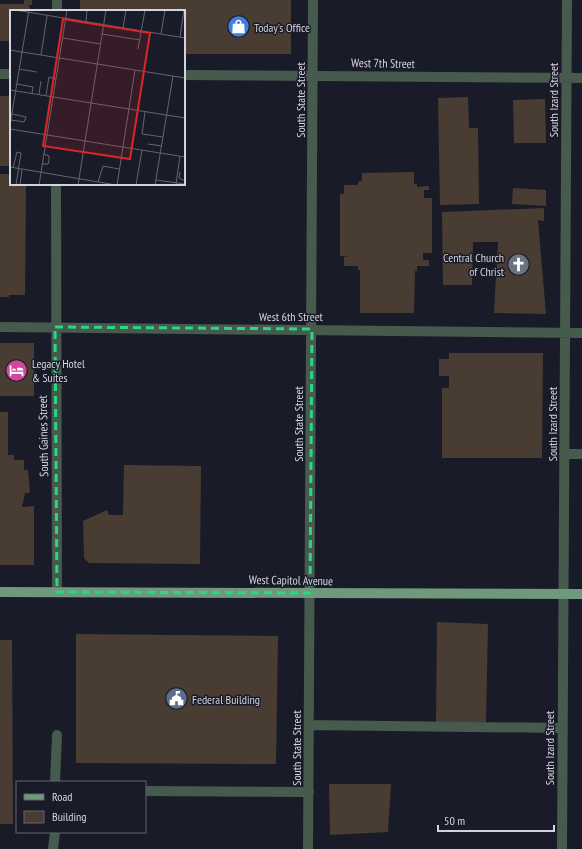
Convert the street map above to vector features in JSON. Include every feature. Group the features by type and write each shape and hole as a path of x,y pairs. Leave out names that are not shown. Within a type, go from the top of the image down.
{"main road":[{"name":"West Capitol Avenue","path":"0,592 582,594"}],"street":[{"path":"56,10 57,0"},
{"name":"South State Street","path":"308,849 314,0"},
{"name":"South Izard Street","path":"562,849 567,0"},
{"name":"West 7th Street","path":"185,75 582,78"},
{"name":"South Gaines Street","path":"56,185 55,327 57,592"},
{"name":"West 6th Street","path":"0,327 312,329 582,333"},
{"path":"564,454 582,454"},
{"path":"309,725 562,728"},
{"path":"55,781 58,735"},
{"path":"146,791 309,792"},
{"path":"54,849 55,833"}],"highlighted area":[{"path":"55,327 312,329 310,593 57,592"}],"building":[{"path":"24,0 32,0 32,5 29,5 30,10 10,10 10,41 0,41 0,4 24,4"},
{"name":"Today's Office","path":"80,0 291,0 291,54 185,54 185,10 80,10"},
{"path":"0,96 10,96 10,166 0,166"},
{"path":"468,97 469,128 478,128 479,204 440,205 438,98"},
{"path":"545,99 546,143 514,143 513,100"},
{"path":"414,172 414,184 417,184 417,187 429,186 429,190 424,190 424,198 432,198 432,253 423,253 423,260 429,260 429,266 417,266 417,271 415,271 414,313 360,313 360,270 358,270 358,266 344,266 344,257 348,256 340,256 340,194 344,194 344,185 358,185 358,182 362,181 362,173"},
{"path":"0,174 10,174 10,185 26,185 25,295 9,295 9,297 0,297"},
{"path":"513,188 546,190 546,206 512,204"},
{"name":"Central Church of Christ","path":"544,208 544,221 538,220 546,314 494,313 498,242 473,242 472,285 443,285 442,212"},
{"name":"Legacy Hotel & Suites","path":"0,343 34,343 34,396 0,396"},
{"path":"449,353 543,353 542,458 442,458 442,388 449,388 449,376 439,376 439,359 449,359"},
{"path":"0,412 8,412 8,455 14,455 14,460 24,460 24,470 28,470 30,493 25,493 22,507 34,506 34,565 0,565"},
{"path":"124,465 201,466 200,564 89,563 84,558 83,521 107,510 109,515 123,515"},
{"path":"437,622 488,624 486,722 436,722"},
{"name":"Federal Building","path":"76,634 278,636 276,764 76,763"},
{"path":"0,640 12,640 13,824 0,824"},
{"path":"329,784 391,784 388,832 330,835"}],"place":[{"name":"Today's Office","path":"238,27"},
{"name":"Central Church of Christ","path":"519,264"},
{"name":"Legacy Hotel & Suites","path":"17,370"},
{"name":"Federal Building","path":"176,699"}]}
